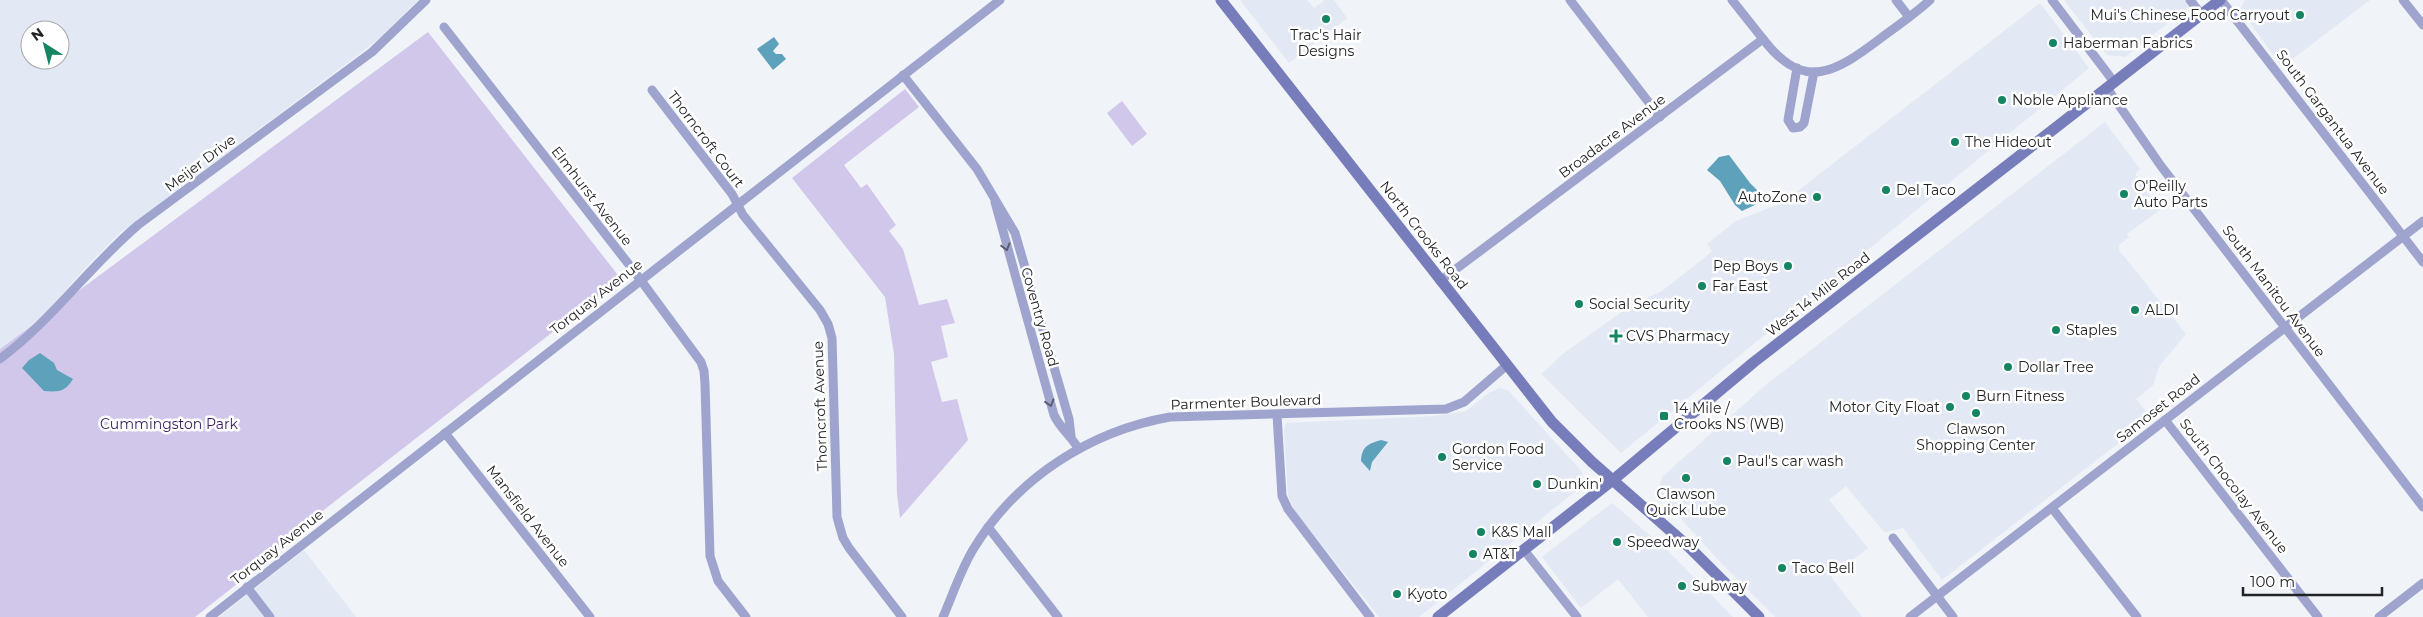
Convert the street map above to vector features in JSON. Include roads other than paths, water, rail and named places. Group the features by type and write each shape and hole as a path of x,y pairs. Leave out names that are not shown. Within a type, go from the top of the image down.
{"main road":[{"name":"North Crooks Road","path":"1221,0 1552,422 1576,447 1689,547 1759,617"},
{"name":"West 14 Mile Road","path":"1438,617 1613,480 1754,362 2221,0"}],"street":[{"name":"Meijer Drive","path":"0,360 42,325 103,257 131,232 372,52 426,0"},
{"name":"Torquay Avenue","path":"210,617 1000,0"},
{"path":"1570,0 1660,117"},
{"path":"1732,0 1762,39 1782,60 1797,68 1814,72 1833,69 1850,62 1930,0"},
{"path":"1896,0 1909,17"},
{"name":"South Manitou Avenue","path":"2052,0 2111,85 2161,166 2423,507"},
{"path":"2190,0 2201,14"},
{"name":"South Gargantua Avenue","path":"2221,0 2423,262"},
{"path":"2404,0 2423,25"},
{"name":"Elmhurst Avenue","path":"444,27 695,352 704,371 710,556 718,581 746,617"},
{"name":"Broadacre Avenue","path":"1440,281 1762,39"},
{"path":"1797,68 1788,120 1793,128 1800,127 1804,123 1814,72"},
{"name":"Coventry Road","path":"903,75 976,169 994,200 1004,212 1018,240 1072,436 1078,448"},
{"name":"Thorncroft Court","path":"652,90 732,194 738,205"},
{"name":"Coventry Road","path":"994,200 1052,409 1059,425 1072,436"},
{"name":"Thorncroft Avenue","path":"738,205 743,215 820,310 828,324 832,338 837,517 849,548 902,617"},
{"name":"Samoset Road","path":"1910,617 2423,221"},
{"name":"Parmenter Boulevard","path":"943,617 973,550 988,527 1006,506 1040,474 1078,448 1114,431 1150,421 1191,416 1446,409 1464,402 1507,365"},
{"path":"1277,415 1282,496 1288,510 1370,617"},
{"name":"South Chocolay Avenue","path":"2165,420 2318,617"},
{"name":"Mansfield Avenue","path":"445,433 590,617"},
{"path":"2052,508 2137,617"},
{"path":"988,527 1058,617"},
{"path":"1893,538 1953,617"},
{"path":"1524,550 1576,617"},
{"path":"2379,617 2423,583"},
{"path":"247,587 270,617"}],"water":[{"path":"774,37 779,44 773,51 776,54 782,54 786,59 773,70 757,49"},
{"path":"1729,155 1750,183 1764,197 1759,203 1742,211 1735,205 1720,181 1707,170 1719,157"},
{"path":"40,353 54,363 57,370 73,379 64,389 44,391 22,368 29,360"},
{"path":"1381,440 1388,442 1372,462 1370,471 1361,461 1364,449 1372,443"}],"place":[{"name":"Mui's Chinese Food Carryout","path":"2300,15"},
{"name":"Trac's Hair Designs","path":"1326,19"},
{"name":"Haberman Fabrics","path":"2053,43"},
{"name":"Noble Appliance","path":"2002,100"},
{"name":"The Hideout","path":"1955,142"},
{"name":"Del Taco","path":"1886,190"},
{"name":"O'Reilly Auto Parts","path":"2124,194"},
{"name":"AutoZone","path":"1817,197"},
{"name":"Pep Boys","path":"1788,266"},
{"name":"Far East","path":"1702,286"},
{"name":"Social Security","path":"1579,304"},
{"name":"ALDI","path":"2135,310"},
{"name":"Staples","path":"2056,330"},
{"name":"CVS Pharmacy","path":"1616,336"},
{"name":"Dollar Tree","path":"2008,367"},
{"name":"Burn Fitness","path":"1966,396"},
{"name":"Motor City Float","path":"1950,407"},
{"name":"Clawson Shopping Center","path":"1976,413"},
{"name":"14 Mile / Crooks NS (WB)","path":"1664,416"},
{"name":"Gordon Food Service","path":"1442,457"},
{"name":"Paul's car wash","path":"1727,461"},
{"name":"Clawson Quick Lube","path":"1686,478"},
{"name":"Dunkin'","path":"1537,484"},
{"name":"K&S Mall","path":"1481,532"},
{"name":"Speedway","path":"1617,542"},
{"name":"AT&T","path":"1473,554"},
{"name":"Taco Bell","path":"1782,568"},
{"name":"Subway","path":"1682,586"},
{"name":"Kyoto","path":"1397,594"}],"park label":[{"name":"Cummingston Park","path":"169,424"}]}
